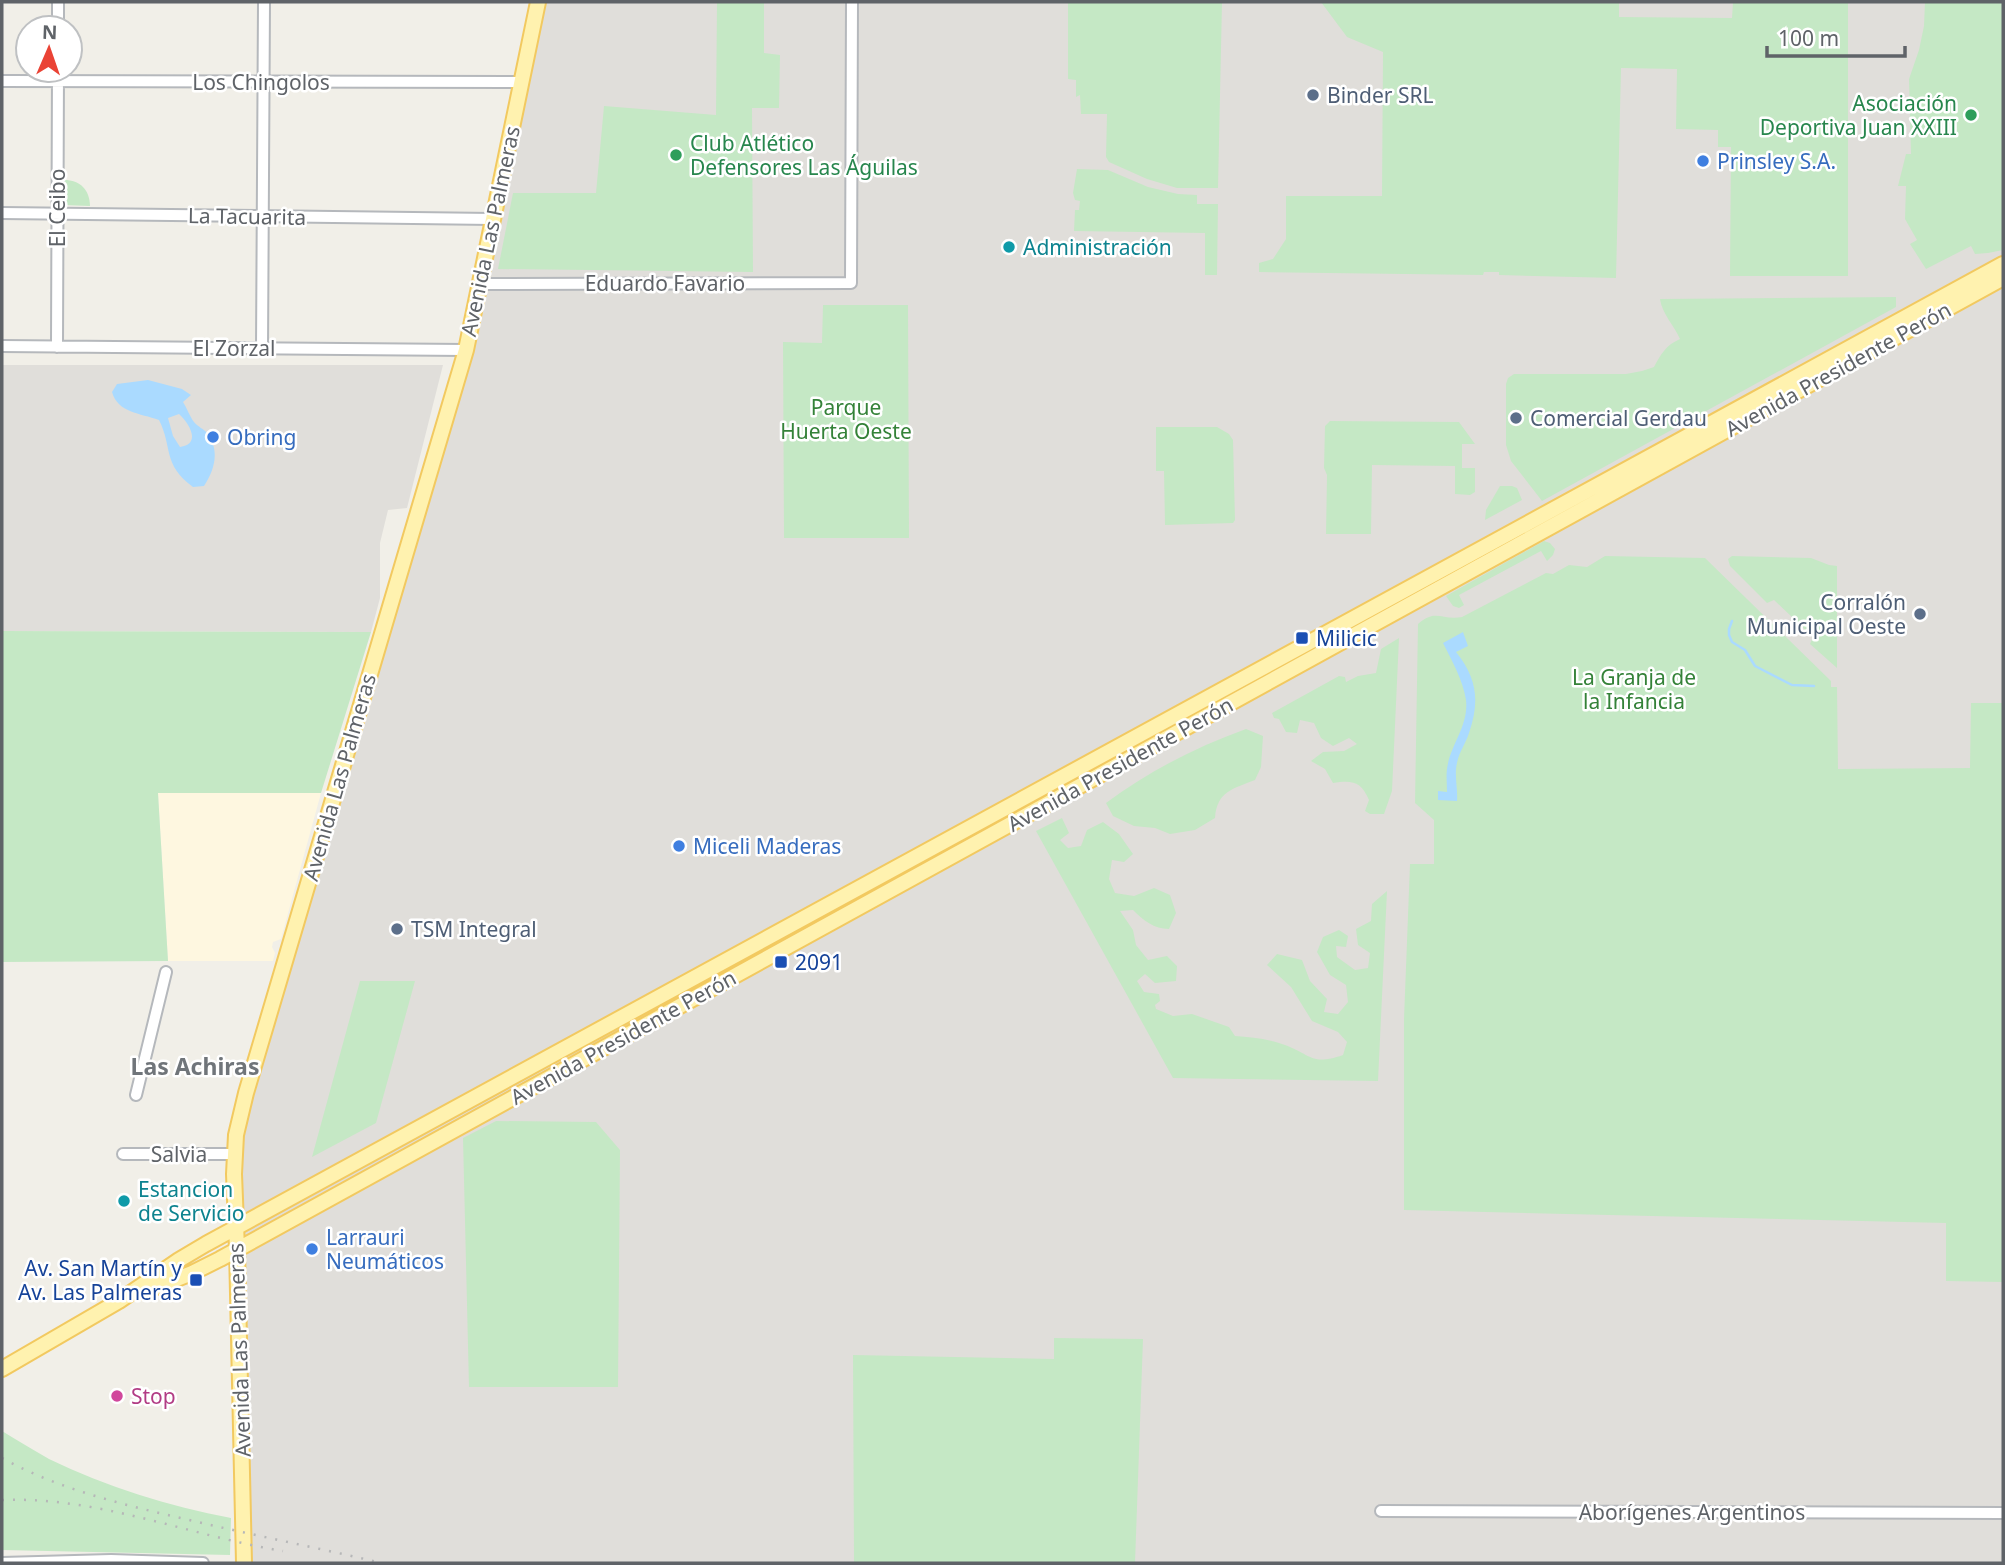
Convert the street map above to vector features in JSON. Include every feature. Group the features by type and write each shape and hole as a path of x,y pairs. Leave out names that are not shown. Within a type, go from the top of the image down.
{"main road":[{"name":"Avenida Las Palmeras","path":"244,1563 235,1228 236,1135 246,1093 466,350 538,2"},
{"name":"Avenida Presidente Perón","path":"119,1301 179,1260 235,1228 2003,264"},
{"name":"Avenida Presidente Perón","path":"119,1301 192,1273 237,1249 2003,278"},
{"path":"2,1369 119,1301"}],"street":[{"path":"262,348 264,2"},
{"name":"Eduardo Favario","path":"479,284 851,283 852,2"},
{"name":"Los Chingolos","path":"84,77 263,82 521,82"},
{"name":"El Ceibo","path":"57,84 57,347"},
{"name":"La Tacuarita","path":"2,214 493,219"},
{"name":"El Zorzal","path":"2,346 466,350"},
{"path":"136,1095 166,972"},
{"name":"Salvia","path":"123,1154 235,1154"},
{"name":"Aborígenes Argentinos","path":"1381,1511 2003,1513"},
{"path":"2,1563 111,1560 203,1563"}],"shaded area":[{"path":"538,2 2003,2 2003,1563 245,1563 236,1135 466,350"},
{"name":"Obring","path":"2,365 443,365 407,508 388,510 380,543 380,598 371,632 2,631"},
{"path":"158,793 321,793 281,939 273,942 273,961 168,961"}],"green space":[{"name":"Club Atlético Defensores Las Águilas","path":"717,2 764,2 764,53 780,55 779,108 752,108 753,272 498,269 513,193 596,193 604,106 716,115"},
{"path":"1068,2 1222,2 1218,188 1177,188 1147,179 1109,162 1106,157 1107,114 1081,114 1080,95 1076,97 1076,80 1068,79"},
{"path":"1321,2 1619,2 1619,17 1732,18 1733,2 1848,2 1848,276 1730,276 1731,147 1718,147 1718,130 1676,129 1677,69 1621,68 1616,278 1499,275 1499,272 1484,272 1483,275 1259,272 1259,263 1273,259 1286,239 1286,196 1382,196 1383,52 1347,37"},
{"name":"Asociación Deportiva Juan XXIII","path":"1925,2 2003,2 2003,250 1975,254 1971,246 1926,269 1910,244 1917,240 1905,219 1906,186 1898,186 1906,154 1911,154 1909,79 1924,26"},
{"path":"1077,169 1108,170 1148,187 1197,195 1197,204 1218,204 1217,275 1205,275 1205,233 1074,231 1075,210 1079,210 1080,201 1075,200 1073,193"},
{"path":"62,180 74,181 82,186 88,195 90,206 62,205"},
{"path":"1896,297 1896,307 1542,501 1511,461 1506,445 1508,378 1514,374 1626,374 1654,367 1664,350 1680,339 1663,310 1660,299"},
{"name":"Parque Huerta Oeste","path":"823,305 908,305 909,538 784,538 783,342 822,343"},
{"path":"1330,421 1459,422 1475,444 1462,444 1462,468 1475,468 1475,492 1470,495 1455,494 1455,466 1372,465 1371,534 1326,534 1325,426"},
{"path":"1156,427 1217,427 1229,434 1233,440 1233,523 1165,525 1164,471 1156,471"},
{"path":"1500,486 1517,488 1522,500 1485,520 1486,510"},
{"path":"1544,541 1555,549 1547,561 1541,551 1459,595 1464,605 1459,608 1453,606 1446,596"},
{"name":"La Granja de la Infancia","path":"1605,556 1705,558 1831,681 1831,687 1837,687 1838,769 1970,768 1971,703 2003,703 2003,1282 1946,1281 1946,1223 1404,1210 1404,1019 1410,864 1434,864 1434,820 1415,803 1418,624 1435,616 1462,617 1546,573 1553,574 1569,565 1587,567"},
{"path":"1732,556 1811,558 1837,566 1837,668 1810,644 1813,637 1774,600 1767,603 1730,566 1728,559"},
{"path":"2,631 371,632 321,793 158,793 168,961 2,962"},
{"path":"1399,638 1392,791 1384,814 1370,814 1365,811 1369,800 1359,785 1351,782 1333,783 1325,769 1311,761 1323,752 1344,751 1357,744 1349,738 1333,746 1321,738 1314,723 1300,720 1297,733 1286,732 1272,713 1339,676 1345,677 1346,682 1358,676 1376,673 1381,649"},
{"path":"1246,729 1263,736 1261,767 1255,780 1223,796 1216,809 1215,818 1195,830 1170,834 1155,828 1134,826 1113,816 1106,803 1122,791 1173,761"},
{"path":"1062,818 1069,833 1060,840 1068,848 1081,846 1087,830 1103,822 1119,834 1133,854 1124,862 1112,860 1109,879 1115,893 1134,896 1154,888 1170,895 1176,913 1169,929 1149,923 1133,910 1120,911 1133,930 1136,945 1148,960 1167,956 1177,966 1176,981 1155,983 1145,974 1137,981 1144,992 1159,994 1160,1001 1155,1005 1156,1009 1173,1016 1192,1014 1229,1027 1235,1036 1279,1043 1312,1058 1324,1059 1343,1055 1347,1042 1338,1032 1312,1021 1291,987 1267,965 1277,954 1302,960 1310,981 1327,999 1324,1012 1338,1014 1348,1002 1346,985 1330,975 1317,952 1323,937 1339,930 1348,936 1346,947 1336,946 1337,957 1355,970 1368,968 1370,953 1358,945 1356,929 1371,921 1372,904 1387,891 1378,1081 1173,1078 1036,831"},
{"path":"360,981 415,981 376,1123 312,1157"},
{"path":"496,1121 596,1122 620,1150 618,1387 469,1387 463,1138"},
{"path":"1054,1338 1143,1339 1135,1563 854,1563 853,1355 1054,1359"},
{"path":"2,1431 49,1459 115,1487 184,1508 231,1518 230,1555 2,1550"}],"water":[{"path":"148,380 182,389 191,395 183,402 194,422 211,439 215,453 211,473 204,486 193,487 177,471 159,420 119,404 112,392 117,384","holes":["179,414 190,428 192,438 191,442 180,447 173,436 168,418"]},
{"path":"1463,632 1468,646 1456,652 1472,681 1475,710 1457,763 1457,801 1438,800 1438,791 1447,792 1449,760 1466,709 1462,685 1443,643"}],"waterway":[{"path":"1732,621 1729,629 1732,642 1745,650 1755,666 1792,685 1814,686"}],"railway":[{"path":"2,1458 70,1488 117,1502 382,1563"},
{"path":"2,1500 38,1500 109,1510 283,1551"}],"place":[{"name":"Binder SRL","path":"1313,95"},
{"name":"Asociación Deportiva Juan XXIII","path":"1971,115"},
{"name":"Club Atlético Defensores Las Águilas","path":"676,155"},
{"name":"Prinsley S.A.","path":"1703,161"},
{"name":"Administración","path":"1009,247"},
{"name":"Comercial Gerdau","path":"1516,418"},
{"name":"Obring","path":"213,437"},
{"name":"Corralón Municipal Oeste","path":"1920,614"},
{"name":"Milicic","path":"1302,638"},
{"name":"Miceli Maderas","path":"679,846"},
{"name":"TSM Integral","path":"397,929"},
{"name":"2091","path":"781,962"},
{"name":"Estancion de Servicio","path":"124,1201"},
{"name":"Larrauri Neumáticos","path":"312,1249"},
{"name":"Av. San Martín y Av. Las Palmeras","path":"196,1280"},
{"name":"Stop","path":"117,1396"}],"district":[{"name":"Las Achiras","path":"195,1066"}]}
